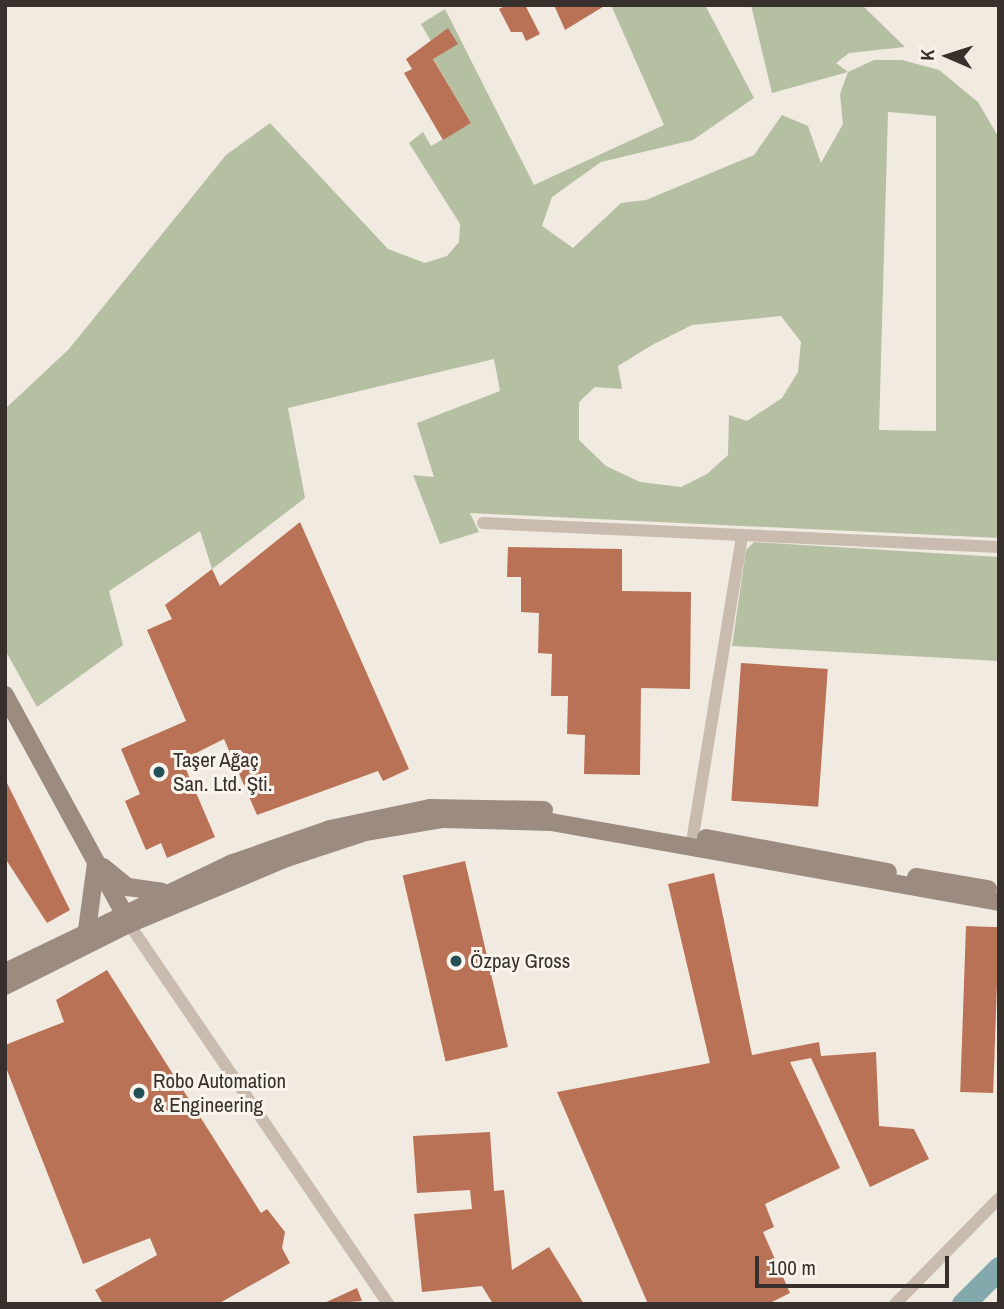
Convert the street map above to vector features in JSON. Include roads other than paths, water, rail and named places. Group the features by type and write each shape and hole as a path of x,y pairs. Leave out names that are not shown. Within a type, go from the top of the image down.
{"main road":[{"path":"5,695 126,918"},
{"path":"5,986 168,892 286,843 430,808 529,808 999,902"},
{"path":"5,972 87,930 307,851 419,822 532,820 999,890"},
{"path":"96,860 128,887 168,892"},
{"path":"87,930 96,860"}],"street":[{"path":"483,523 999,547"},
{"path":"692,842 742,535"},
{"path":"126,918 388,1304"},
{"path":"895,1304 999,1198"}],"waterway":[{"path":"963,1304 999,1268"}],"place":[{"name":"Taşer Ağaç San. Ltd. Şti.","path":"159,772"},
{"name":"Özpay Gross","path":"456,961"},
{"name":"Robo Automation & Engineering","path":"139,1093"}]}
